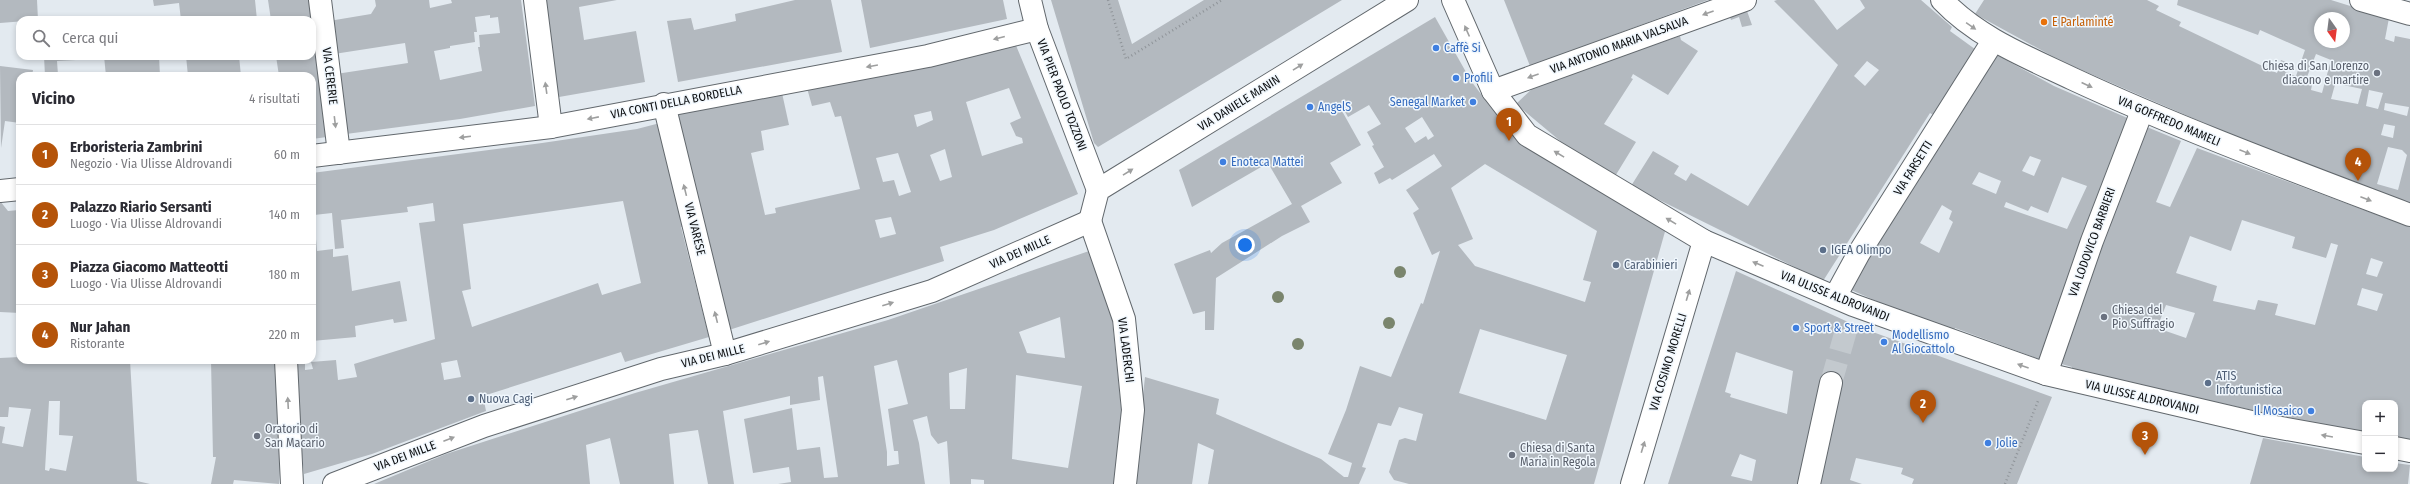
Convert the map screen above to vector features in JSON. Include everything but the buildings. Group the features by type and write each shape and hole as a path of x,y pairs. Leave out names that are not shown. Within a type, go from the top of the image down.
{"street":[{"name":"VIA CERERIE","path":"320,0 339,152"},
{"path":"534,0 551,127"},
{"name":"VIA PIER PAOLO TOZZONI","path":"1030,0 1037,29 1098,190"},
{"name":"VIA DANIELE MANIN","path":"1098,190 1407,0"},
{"name":"VIA ULISSE ALDROVANDI","path":"1453,0 1493,91 1527,135 1704,241 1846,308 2044,384 2362,442"},
{"name":"VIA ANTONIO MARIA VALSALVA","path":"1493,91 1745,0"},
{"name":"VIA GOFFREDO MAMELI","path":"1942,0 1957,16 1993,41 2142,111 2410,215"},
{"path":"2362,0 2410,14"},
{"name":"VIA CONTI DELLA BORDELLA","path":"316,155 551,127 664,104 928,56 1037,29"},
{"name":"VIA FARSETTI","path":"1846,308 1859,253 1993,41"},
{"name":"VIA VARESE","path":"664,104 725,354"},
{"name":"VIA LODOVICO BARBIERI","path":"2044,384 2092,241 2142,111"},
{"path":"0,191 16,189"},
{"path":"1090,221 1098,190"},
{"name":"VIA DEI MILLE","path":"334,484 484,426 661,369 725,354 932,291 1090,221"},
{"name":"VIA LADERCHI","path":"1090,221 1124,319 1133,410 1125,484"},
{"name":"VIA COSIMO MORELLI","path":"1632,484 1704,241"},
{"path":"286,364 292,484"},
{"path":"1809,484 1831,383"},
{"path":"2398,449 2410,451"}],"path":[{"path":"1108,0 1126,59 1222,0"},
{"path":"2005,484 2044,384"}],"tunnel":[{"path":"1831,383 1849,320"}],"place":[{"name":"E Parlaminté","path":"2044,22"},
{"name":"Caffè Si","path":"1436,48"},
{"name":"Chiesa di San Lorenzo diacono e martire","path":"2377,73"},
{"name":"Profili","path":"1456,78"},
{"name":"Senegal Market","path":"1473,102"},
{"name":"AngelS","path":"1310,107"},
{"name":"Erboristeria Zambrini","path":"1509,141"},
{"name":"Enoteca Mattei","path":"1223,162"},
{"name":"Nur Jahan","path":"2358,181"},
{"name":"IGEA Olimpo","path":"1823,250"},
{"name":"Carabinieri","path":"1616,265"},
{"name":"Chiesa del Pio Suffragio","path":"2104,317"},
{"name":"Sport & Street","path":"1796,328"},
{"name":"Modellismo Al Giocattolo","path":"1884,342"},
{"name":"ATIS Infortunistica","path":"2208,383"},
{"name":"Nuova Cagi","path":"471,399"},
{"name":"Il Mosaico","path":"2311,411"},
{"name":"Palazzo Riario Sersanti","path":"1923,423"},
{"name":"Oratorio di San Macario","path":"257,436"},
{"name":"Jolie","path":"1988,443"},
{"name":"Chiesa di Santa Maria in Regola","path":"1512,455"},
{"name":"Piazza Giacomo Matteotti","path":"2145,455"}]}
